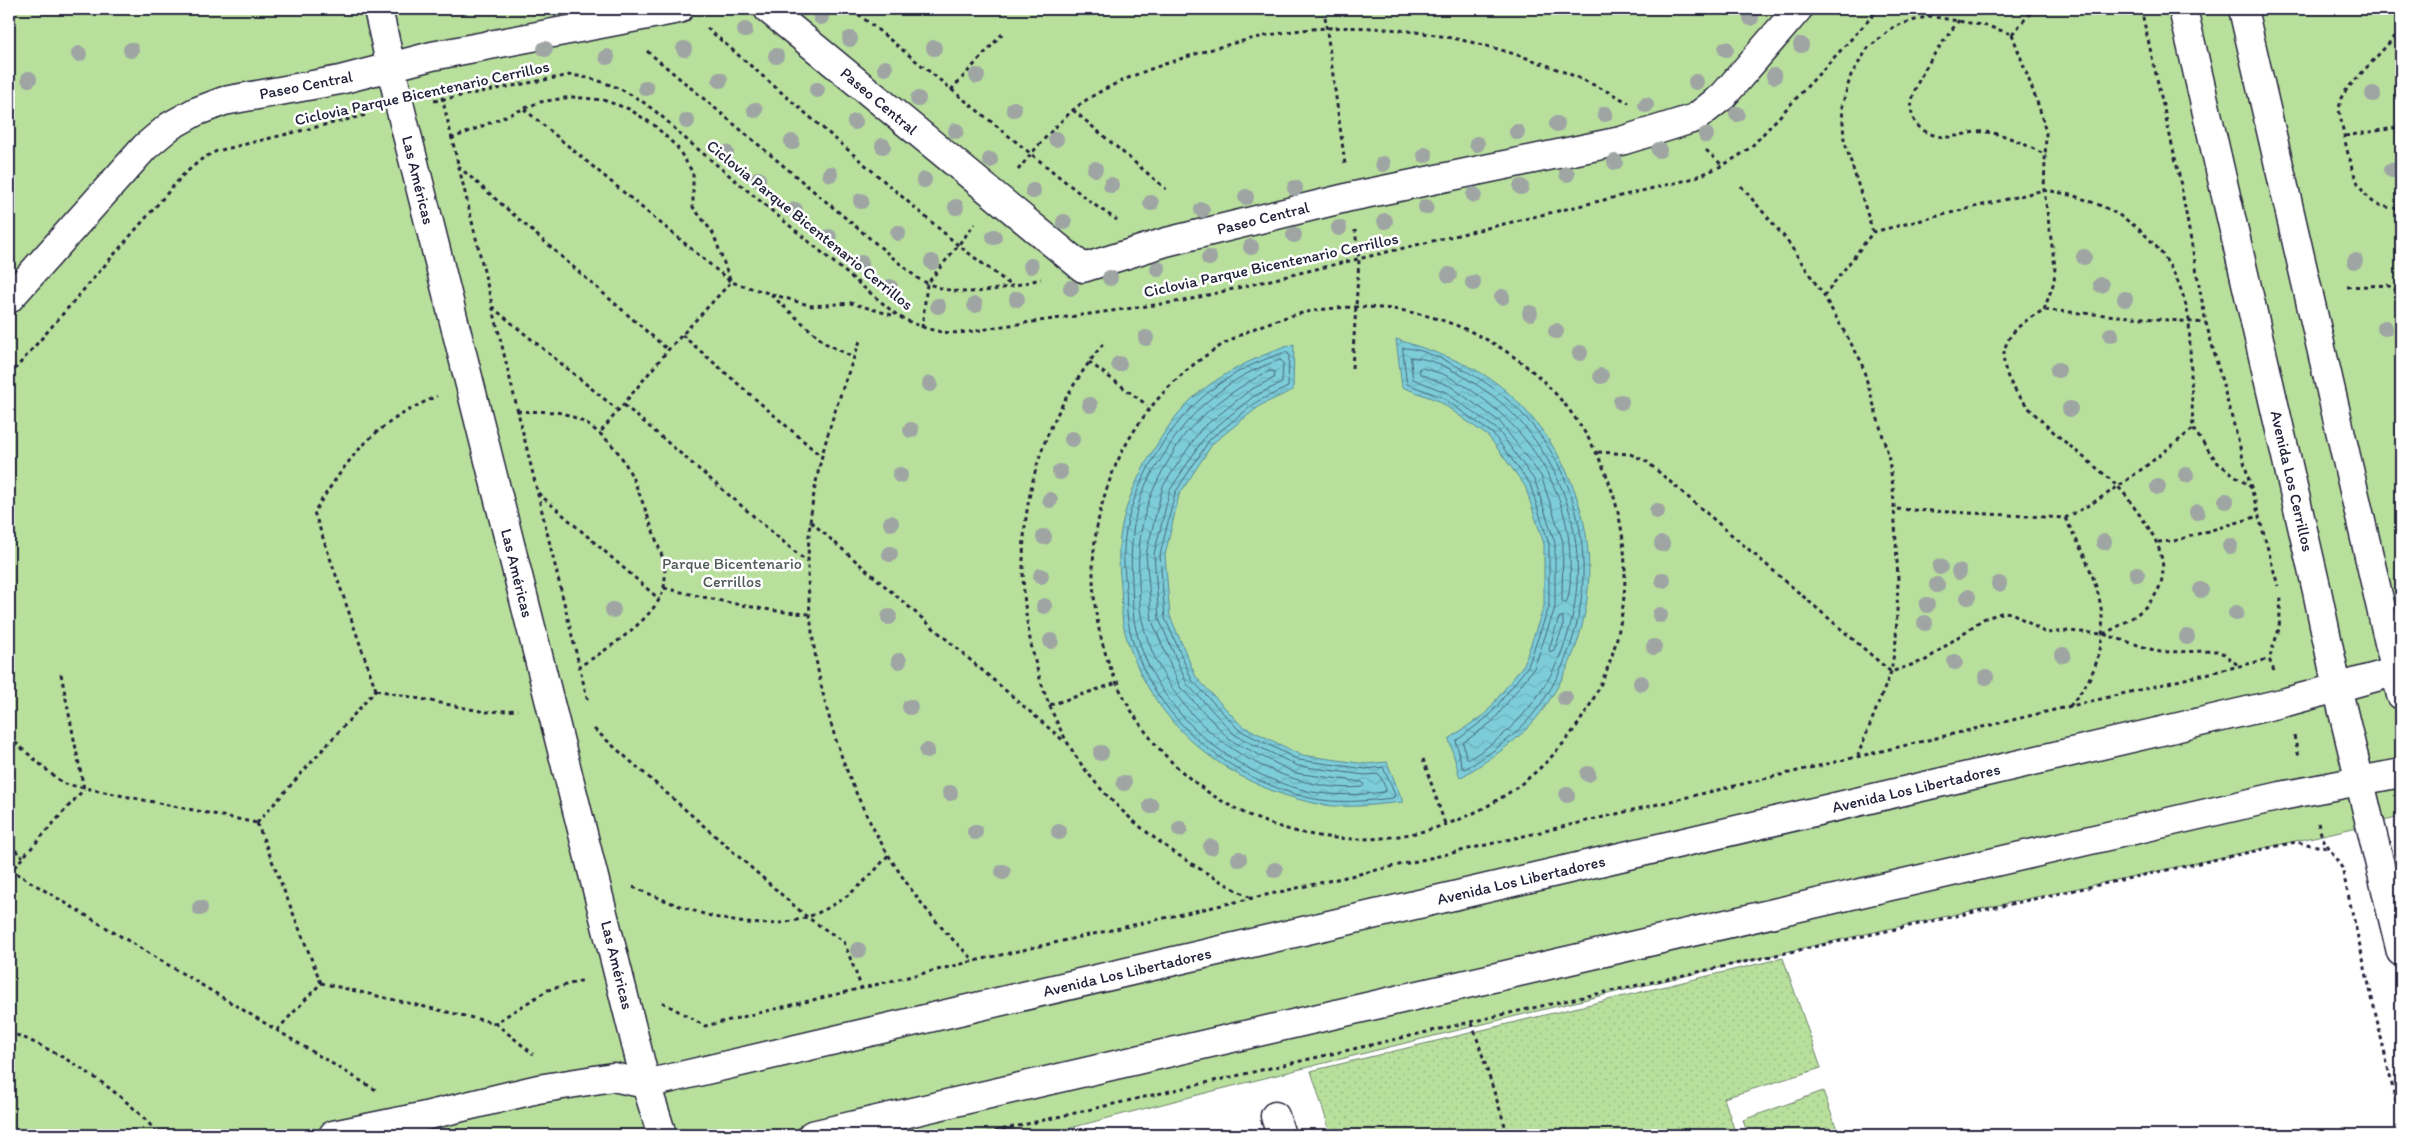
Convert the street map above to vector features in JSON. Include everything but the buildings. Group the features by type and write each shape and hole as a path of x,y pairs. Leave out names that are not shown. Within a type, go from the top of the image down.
{"street":[{"name":"Las Américas","path":"378,9 400,107 551,708 646,1084 662,1135"},
{"name":"Paseo Central","path":"768,9 1083,268 1166,242 1350,197 1621,141 1694,118 1723,96 1798,9"},
{"name":"Avenida Los Cerrillos","path":"2183,9 2317,591 2337,687 2401,952"},
{"path":"2243,9 2399,679"},
{"name":"Paseo Central","path":"9,299 145,147 170,126 195,112 224,101 340,80 432,56 613,22 689,15"},
{"name":"Avenida Los Libertadores","path":"646,1084 2286,702 2337,687 2399,679"},
{"path":"812,1135 2308,790 2401,773"},
{"path":"333,1135 422,1117 538,1088 613,1076 646,1084"}],"path":[{"path":"852,9 1092,204 1124,224 1166,242"},
{"name":"Ciclovia Parque Bicentenario Cerrillos","path":"9,376 183,175 203,158 217,151 400,107 570,75 591,77 630,94 662,115 681,135 898,316 922,328 948,334 969,333 996,327 1183,301 1687,180 1740,157 1758,141 1879,9"},
{"path":"2012,34 2034,9"},
{"path":"2141,9 2179,175 2206,323 2281,599 2279,629 2269,659 2286,702 2322,837 2342,868 2401,1124"},
{"path":"689,15 958,245 1012,286"},
{"path":"1873,232 1844,140 1842,106 1851,75 1868,48 1895,26 1928,16 1988,26 2012,34"},
{"path":"1959,20 1919,79 1912,94 1910,108 1916,123 1926,132 1938,136 1950,137 1985,131 2010,138 2046,155"},
{"path":"613,22 905,269 927,284 954,293 1012,286 1083,268"},
{"path":"922,328 927,284 1031,154 1073,110 1120,81 1155,67 1223,46 1302,30 1372,28 1410,31 1480,45 1520,56 1566,71 1650,114 1676,124 1723,166"},
{"path":"2401,30 2341,98 2339,110 2357,182 2365,197 2376,205 2401,209"},
{"path":"951,90 1004,32"},
{"path":"2012,34 2040,110 2046,133 2044,190 2055,267 2054,282 2044,310"},
{"path":"432,56 590,711"},
{"path":"451,139 540,102 572,97 603,100 629,109 654,125 677,147 693,173 693,207 713,233 731,282"},
{"path":"524,109 731,282 812,306 851,303 898,316"},
{"path":"1073,110 1166,188"},
{"path":"2345,136 2401,128"},
{"path":"458,165 668,350"},
{"path":"1741,186 1786,239 1824,296 1862,361 1888,454 1894,509 1898,614 1891,672 1858,755"},
{"path":"1824,296 1873,232 2044,190 2072,194 2104,205 2137,227 2154,243 2167,261 2180,286 2190,320 2193,429 2218,463 2252,488"},
{"path":"599,434 668,350 731,282"},
{"path":"2347,287 2387,285 2401,293"},
{"path":"768,293 825,342 854,358"},
{"path":"492,306 619,411"},
{"path":"1109,467 1126,436 1147,405 1183,366 1219,341 1264,324 1296,316 1356,306 1445,323 1520,364 1577,421 1598,452 1615,497 1625,535 1627,578 1614,654 1598,695 1578,732 1550,764 1488,810 1446,827 1403,839 1361,843 1319,837 1278,824 1255,812"},
{"path":"2103,634 2130,622 2155,595 2163,582 2164,564 2158,542 2118,487 2037,418 2016,390 2006,370 2002,357 2006,343 2026,319 2044,310 2190,320 2206,323"},
{"path":"682,335 822,457"},
{"path":"860,342 842,391 822,457 810,522 808,563 809,614 818,676 832,729 871,822 910,890 934,921 974,961"},
{"path":"1067,743 1050,705 1034,656 1025,604 1024,566 1028,505 1039,457 1063,404 1089,362 1103,344"},
{"path":"1089,362 1147,405"},
{"path":"376,690 314,512 340,472 362,444 379,428 410,408 469,380"},
{"path":"624,405 808,563"},
{"path":"517,411 557,412 577,419 599,434 625,463 662,556 666,572 664,588 659,599 643,619 623,637 580,666"},
{"path":"1894,509 2065,518 2090,506 2118,487 2193,429"},
{"path":"1598,452 1630,454 1646,461 1891,672"},
{"path":"538,493 659,599"},
{"path":"2158,542 2174,540 2259,516"},
{"path":"2065,518 2083,553 2098,590 2103,612 2103,634 2096,662 2088,682 2069,706"},
{"path":"810,522 1067,743 1103,791 1146,833 1203,872 1254,900"},
{"path":"1089,542 1088,578 1097,622 1120,682 1138,714 1167,750 1207,785"},
{"path":"664,588 743,606 809,614"},
{"path":"1891,672 1926,660 1983,619 2004,612 2012,613 2046,633 2070,631 2103,634 2160,652 2217,651 2224,654 2240,667"},
{"path":"660,993 662,1003 705,1026 974,961 1254,900 1858,755 2269,659"},
{"path":"61,674 84,789"},
{"path":"1050,705 1120,682"},
{"path":"376,690 485,712 551,708"},
{"path":"257,823 376,690"},
{"path":"592,720 596,738"},
{"path":"594,729 807,917 844,942 862,989"},
{"path":"9,737 65,784 257,823"},
{"path":"1423,759 1446,827"},
{"path":"84,789 10,871 422,1117"},
{"path":"257,823 321,983"},
{"path":"979,1135 1800,949 2296,842 2328,848"},
{"path":"9,845 23,857"},
{"path":"592,868 690,910 741,923 783,923 807,917 841,902 862,885 889,854"},
{"path":"632,878 636,897"},
{"path":"321,983 495,1023 548,990 618,971"},
{"path":"277,1030 321,983"},
{"path":"1472,1023 1508,1135"},
{"path":"9,1032 67,1060 125,1100 159,1135"}],"green space":[{"name":"Parque Bicentenario Cerrillos","path":"9,9 2401,9 2401,817 1799,949 1420,1039 1043,1135 9,1135"},
{"path":"1783,958 1821,1068 1724,1098 1736,1135 1331,1135 1311,1071"},
{"path":"1823,1091 1839,1135 1748,1135 1743,1120"}],"water":[{"path":"1396,339 1453,359 1480,372 1505,390 1537,424 1561,461 1578,501 1587,543 1588,586 1581,629 1566,671 1542,711 1525,731 1494,756 1460,778 1449,739 1486,713 1524,664 1544,606 1544,544 1525,486 1489,437 1439,401 1402,387"},
{"path":"1294,344 1293,390 1261,405 1213,443 1179,495 1165,555 1170,616 1196,677 1241,725 1301,755 1366,764 1387,762 1403,802 1332,806 1309,802 1276,792 1245,778 1216,761 1190,740 1167,715 1148,688 1133,657 1123,624 1119,557 1122,524 1133,489 1155,447 1179,413 1201,391 1246,363"}]}
